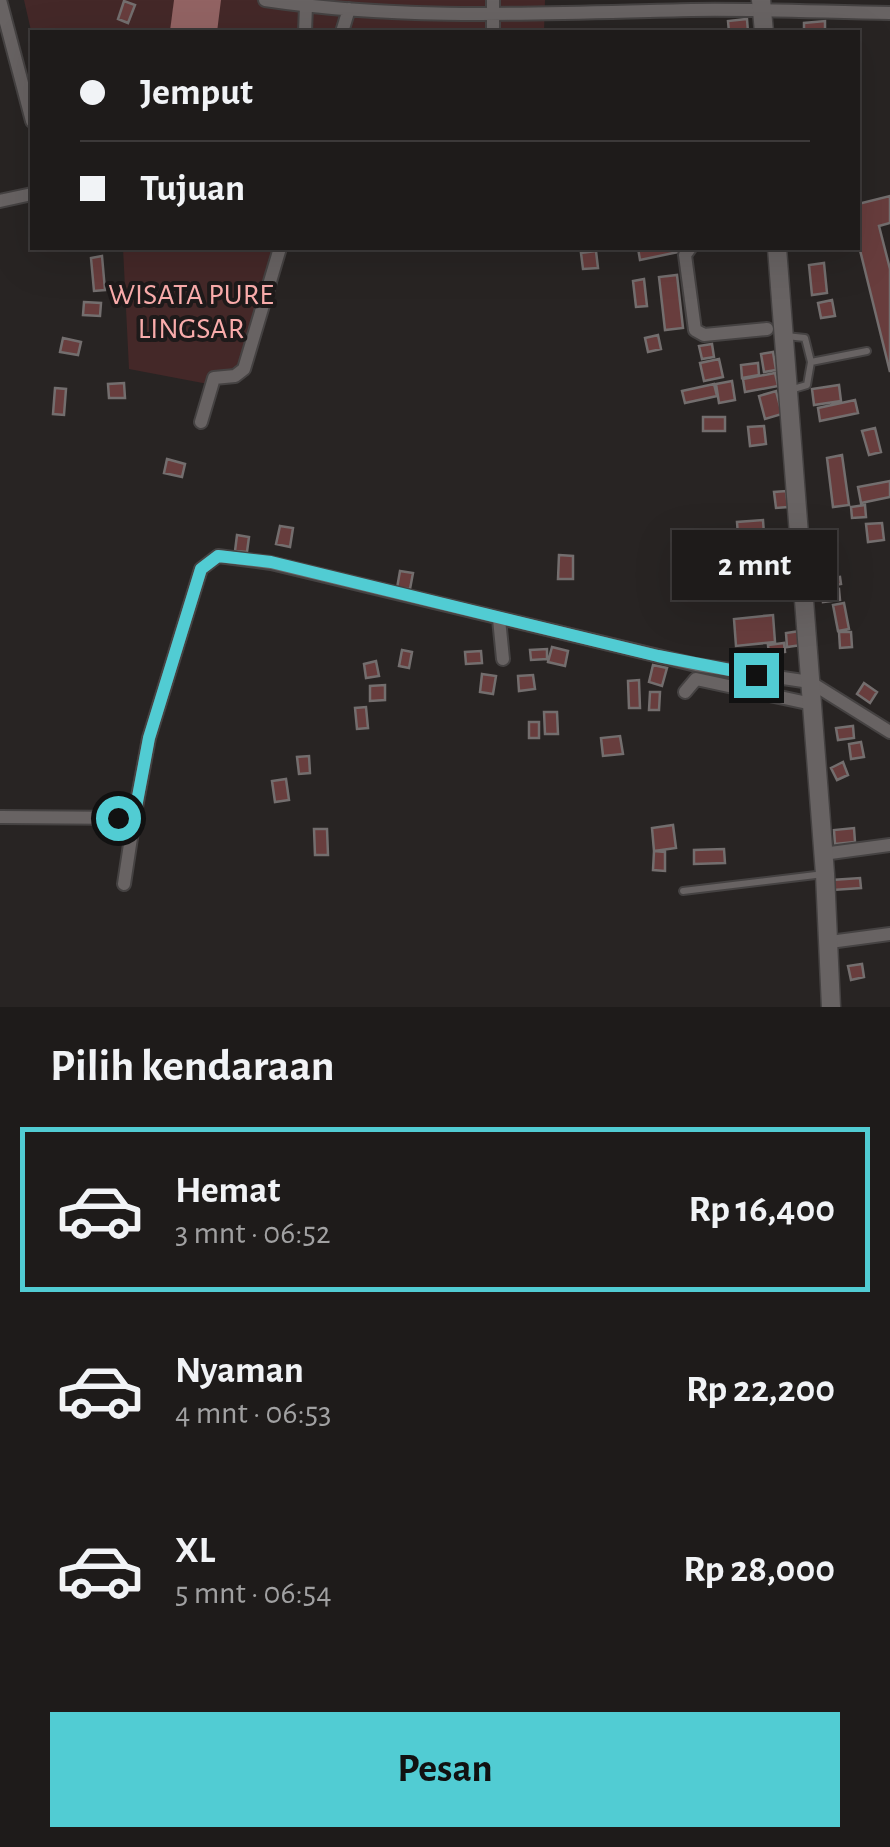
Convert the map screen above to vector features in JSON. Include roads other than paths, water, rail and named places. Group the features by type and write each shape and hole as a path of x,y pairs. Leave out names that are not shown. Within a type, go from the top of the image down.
{"street":[{"path":"0,0 30,113"},
{"path":"265,0 348,10 762,4 888,8"},
{"path":"762,4 764,30"},
{"path":"305,30 306,6"},
{"path":"343,30 348,10"},
{"path":"0,201 30,194"},
{"path":"201,422 214,378 235,376 244,369 279,250"},
{"path":"688,250 684,255 695,330 704,335 776,332"},
{"path":"777,250 776,332 787,390 830,942 831,1007"},
{"path":"124,884 149,738 207,561 226,556 271,562 696,665 810,682 890,732"},
{"path":"498,619 503,659"},
{"path":"685,692 696,679 812,704"},
{"path":"0,818 134,818"},
{"path":"823,854 890,846"},
{"path":"830,942 890,934"}],"lane":[{"path":"776,332 805,338 811,362 807,386 787,390"},
{"path":"811,362 867,351"},
{"path":"683,891 825,874"}],"park label":[{"name":"WISATA PURE LINGSAR","path":"191,312"}]}
